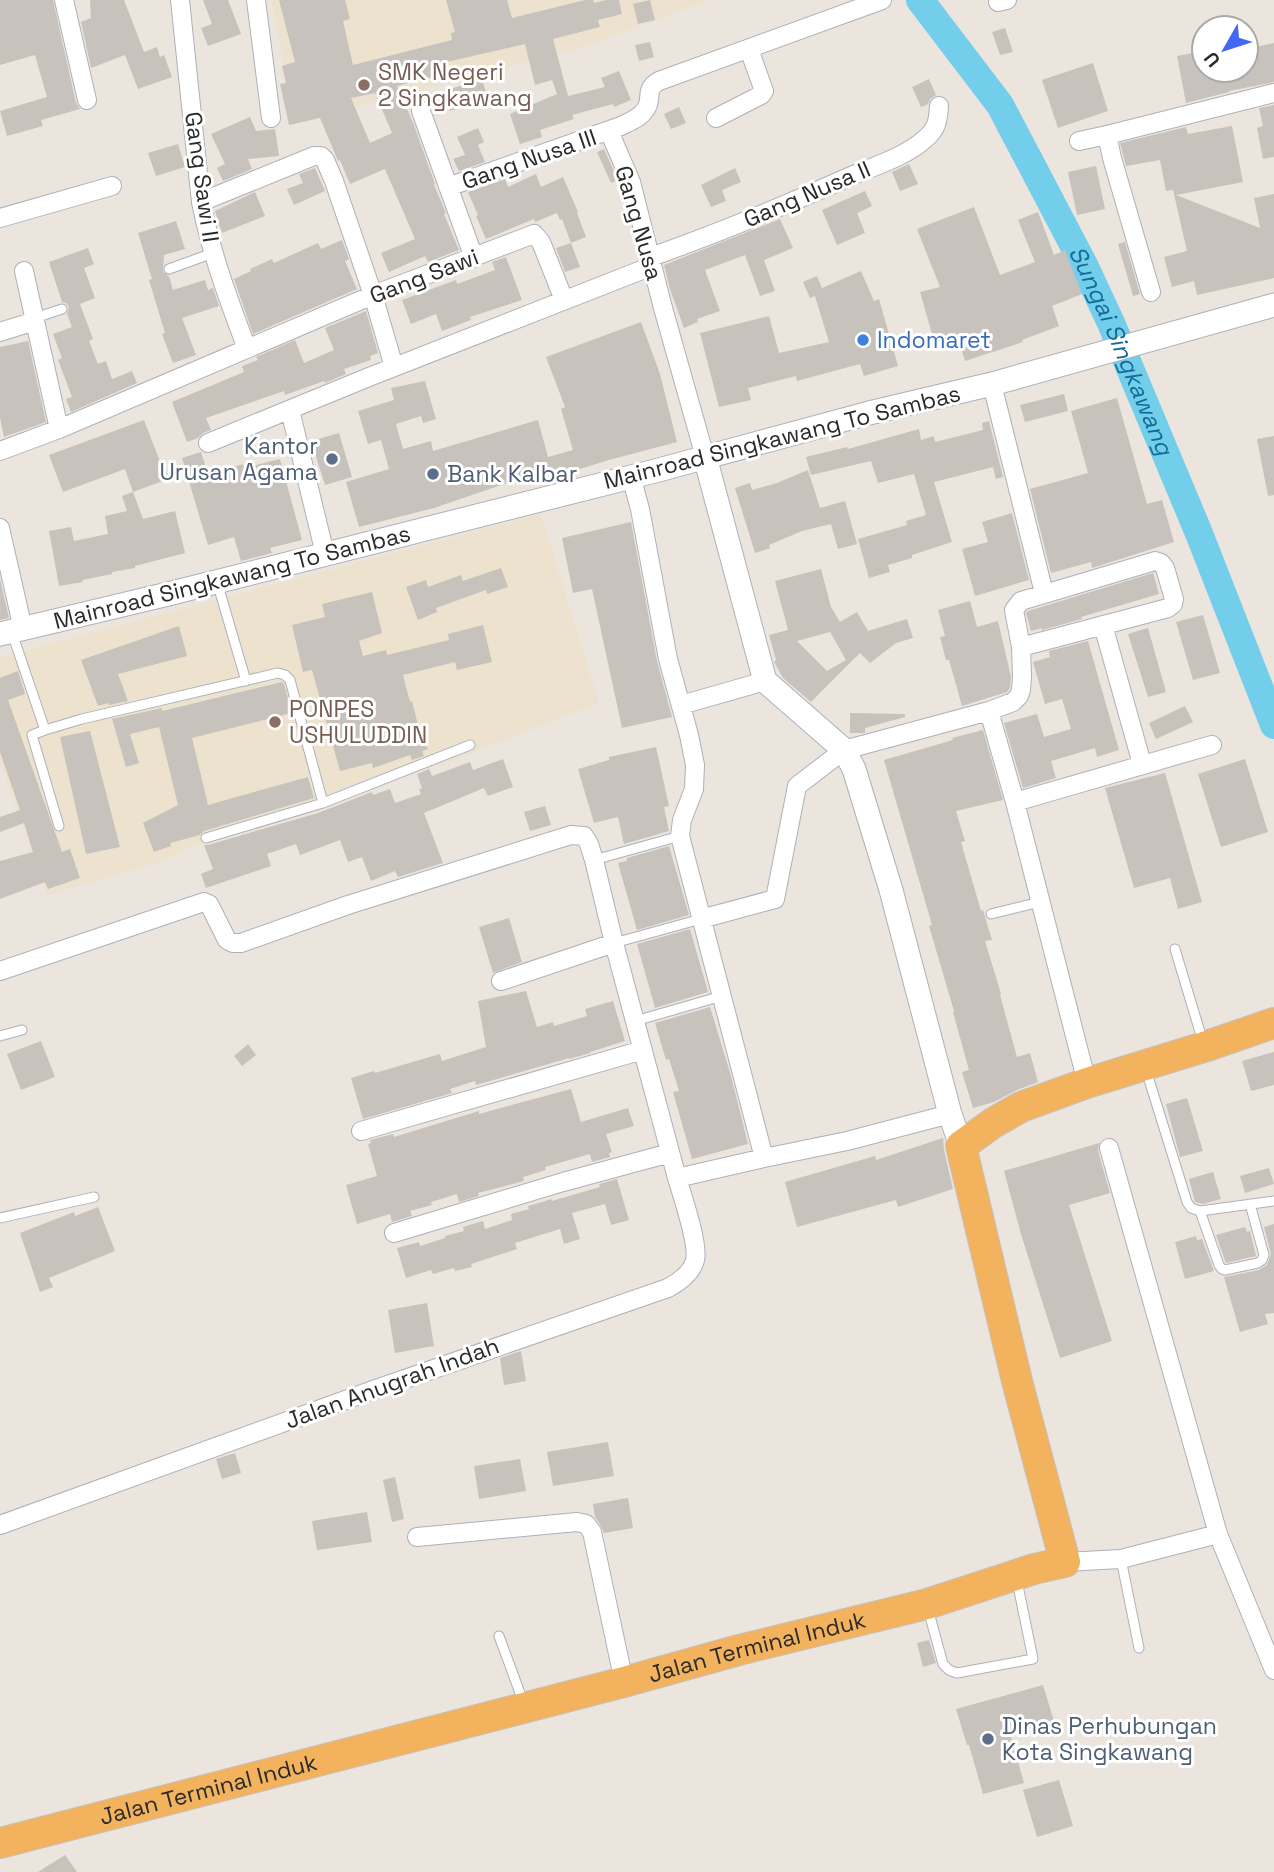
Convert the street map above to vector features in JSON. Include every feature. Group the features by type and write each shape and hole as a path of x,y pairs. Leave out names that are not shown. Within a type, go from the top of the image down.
{"highway":[{"path":"1065,1562 1014,1368 961,1146 1021,1107 1274,1023"},
{"name":"Jalan Terminal Induk","path":"0,1843 739,1650 927,1604 1065,1562"}],"street":[{"path":"64,0 87,100"},
{"name":"Gang Sawi II","path":"180,0 201,202 213,253 247,349"},
{"path":"256,0 271,118"},
{"path":"609,131 632,121 646,110 653,85 881,0"},
{"path":"716,118 764,91 749,48"},
{"path":"1079,141 1274,93"},
{"name":"Gang Nusa II","path":"208,443 564,300 905,152 933,131 938,122 939,106"},
{"path":"421,111 474,258"},
{"name":"Gang Nusa III","path":"448,187 609,131"},
{"name":"Gang Nusa","path":"609,131 631,183 705,457"},
{"path":"1107,135 1151,292"},
{"path":"201,202 314,156 321,156 334,181 373,295 394,367"},
{"path":"0,218 112,186"},
{"name":"Gang Sawi","path":"59,429 373,295 534,234 541,242 564,300"},
{"path":"0,451 59,429 24,271"},
{"name":"Mainroad Singkawang To Sambas","path":"12,632 992,384 1274,305"},
{"path":"0,332 35,320"},
{"path":"992,384 1044,593"},
{"path":"290,410 326,554"},
{"path":"705,457 765,681 844,751 854,769 961,1146"},
{"path":"631,476 640,509 668,659 695,765 694,789 682,820 680,836 764,1158"},
{"path":"0,528 12,632"},
{"path":"701,919 775,899 797,786 844,751 1013,702 1019,696 1022,677 1021,647 1014,610 1021,601 1155,561 1165,568 1174,599 1173,604 1167,608 1021,647"},
{"path":"1103,625 1142,764"},
{"path":"681,705 765,681"},
{"path":"989,711 1087,1083"},
{"path":"1015,802 1212,745"},
{"path":"0,971 204,902 209,904 227,940 241,943 348,905 570,835 584,836 594,860 677,1178 847,1141 950,1114"},
{"path":"501,981 614,943"},
{"path":"361,1131 643,1050"},
{"path":"1110,1148 1218,1534 1274,1670"},
{"path":"394,1233 670,1153"},
{"name":"Jalan Anugrah Indah","path":"0,1525 376,1389 668,1288 679,1282 692,1268 695,1260 690,1219 677,1178"},
{"path":"417,1537 577,1522 586,1524 592,1532 624,1682"},
{"path":"1065,1562 1121,1559 1218,1534"}],"lane":[{"path":"169,269 213,253"},
{"path":"35,320 62,309"},
{"path":"216,581 246,681"},
{"path":"12,632 46,730"},
{"path":"59,826 32,735 82,719 278,673 290,680 323,803"},
{"path":"206,838 323,803 470,745"},
{"path":"594,860 680,836"},
{"path":"990,914 1040,902"},
{"path":"614,943 701,919"},
{"path":"1175,949 1204,1047"},
{"path":"635,1021 722,996"},
{"path":"0,1036 22,1030"},
{"path":"1145,1065 1191,1208 1199,1211 1274,1201"},
{"path":"0,1218 94,1197"},
{"path":"1199,1211 1219,1265 1225,1270 1258,1263 1264,1255 1251,1204"},
{"path":"1121,1559 1139,1648"},
{"path":"927,1604 943,1664 949,1670 957,1673 1033,1659 1016,1575"},
{"path":"499,1636 525,1706"}],"shaded area":[{"name":"SMK Negeri 2 Singkawang","path":"271,0 709,0 584,47 295,123"},
{"name":"PONPES USHULUDDIN","path":"541,514 599,703 451,761 193,846 159,862 47,895 0,762 0,657"}],"building":[{"path":"0,0 53,0 76,103 80,109 41,120 43,126 7,136 0,111 47,97 35,55 0,65"},
{"path":"90,0 124,0 144,52 157,47 160,57 164,55 172,77 138,89 125,55 91,68 81,22 91,18"},
{"path":"203,0 228,0 241,34 208,46 201,28 212,24"},
{"path":"279,0 345,0 350,19 343,21 353,65 452,40 451,33 455,32 446,0 507,0 512,18 585,0 593,0 594,3 619,0 622,14 598,20 600,27 553,39 568,96 605,87 601,78 619,71 631,100 614,107 613,104 572,115 574,119 540,130 542,137 520,144 510,114 557,94 552,80 535,85 525,44 442,63 444,74 397,86 414,125 459,250 428,262 425,256 389,272 381,253 415,239 385,169 350,184 320,118 289,125 280,84 286,83 282,66 295,62","holes":["375,93 392,133 370,143 351,98"]},
{"path":"650,0 655,20 638,24 633,4"},
{"path":"1005,28 1013,52 1000,55 992,32"},
{"path":"650,42 654,57 639,61 635,45"},
{"path":"1274,43 1274,82 1186,103 1177,56 1190,54 1190,84 1260,84 1260,46"},
{"path":"1093,63 1108,111 1058,128 1042,80"},
{"path":"482,79 488,99 450,111 444,91"},
{"path":"929,79 936,95 921,107 912,87"},
{"path":"1274,105 1274,157 1263,159 1257,128 1263,126 1259,108"},
{"path":"679,107 686,123 671,129 664,114"},
{"path":"250,117 256,131 275,129 279,156 248,159 252,169 223,181 217,168 225,164 211,134"},
{"path":"1232,126 1243,182 1176,195 1260,228 1254,198 1274,194 1274,278 1197,295 1194,281 1172,287 1164,257 1187,251 1173,190 1166,191 1160,160 1126,166 1120,143 1186,127 1188,134"},
{"path":"478,128 484,142 478,145 485,162 459,171 453,159 465,155 457,137"},
{"path":"178,144 185,167 156,176 148,153"},
{"path":"604,149 618,180 611,183 597,152"},
{"path":"909,164 918,184 900,191 892,172"},
{"path":"1096,166 1105,209 1077,215 1068,172"},
{"path":"315,168 325,191 294,205 287,189 303,183 299,174"},
{"path":"735,168 741,182 722,190 726,201 711,207 701,185"},
{"path":"536,174 541,187 563,177 586,237 571,243 557,213 535,222 534,219 486,239 468,192 505,179 508,187"},
{"path":"865,191 872,206 857,213 865,233 837,245 822,210"},
{"path":"255,192 265,216 222,233 215,211"},
{"path":"974,207 1000,275 1035,262 1018,220 1038,212 1054,255 1065,250 1082,294 1052,306 1059,326 1022,340 1023,342 965,361 959,342 936,348 920,292 940,287 917,229"},
{"path":"780,219 793,248 764,260 775,291 760,296 745,255 705,270 720,311 697,319 698,322 684,328 664,265"},
{"path":"176,221 185,249 164,255 163,272 169,276 173,290 205,280 208,290 213,288 219,306 182,318 196,355 173,363 162,334 165,333 138,233"},
{"path":"342,240 349,259 345,261 357,289 253,334 234,279 272,259 274,263 318,243 321,249"},
{"path":"1125,242 1140,294 1133,296 1118,244"},
{"path":"571,243 580,267 565,272 556,248"},
{"path":"88,248 94,264 84,268 95,298 80,304 93,339 89,341 98,364 106,361 112,379 132,371 137,383 71,412 66,399 72,397 58,360 62,358 53,334 72,327 67,314 69,307 62,302 49,262"},
{"path":"506,257 522,300 470,317 471,320 442,331 436,314 411,324 402,300 456,280 457,284 495,270 492,262"},
{"path":"861,271 874,301 879,299 898,366 864,376 860,364 797,381 796,376 748,388 751,400 719,407 700,333 769,316 779,353 829,342 815,296 810,298 803,282 817,276 822,288"},
{"path":"366,311 378,353 370,356 371,360 344,369 346,374 325,383 324,381 285,395 284,391 206,418 211,430 187,442 172,402 244,372 242,366 258,360 256,357 295,340 304,363 334,350 325,328"},
{"path":"641,322 660,374 677,442 564,474 562,468 516,480 434,508 359,527 346,482 389,469 381,440 368,444 358,411 394,400 391,388 425,381 436,419 423,423 421,416 396,424 403,449 431,441 433,451 538,420 548,457 573,450 561,409 565,407 546,357"},
{"path":"28,341 46,422 4,437 0,418 0,347"},
{"path":"1064,394 1068,411 1025,422 1020,405"},
{"path":"1117,398 1147,504 1162,500 1174,542 1092,568 1091,562 1051,573 1030,489 1088,473 1071,411"},
{"path":"144,420 161,464 165,463 168,479 133,492 125,469 63,492 49,455"},
{"path":"989,421 1003,477 996,479 993,467 934,482 952,542 888,565 890,572 869,578 858,539 907,525 906,521 926,515 914,474 878,483 871,461 811,475 806,457 847,447 848,449 919,429 921,440 934,436 935,442 983,430 982,423"},
{"name":"Kantor Urusan Agama","path":"339,433 352,477 325,485 311,441"},
{"path":"1274,436 1274,495 1268,496 1257,439"},
{"path":"201,452 208,474 243,464 244,468 280,459 302,540 270,548 272,553 241,561 234,537 208,545 182,458"},
{"path":"808,470 820,508 845,501 857,544 838,549 831,524 802,531 755,553 735,488 750,483 752,490"},
{"path":"133,492 143,519 175,511 185,553 82,580 83,582 59,586 49,531 71,527 74,541 108,534 105,516 127,511 122,496"},
{"path":"1012,513 1029,580 975,596 962,549 988,542 982,522"},
{"path":"631,522 657,661 672,717 622,728 592,589 573,593 562,538"},
{"path":"501,568 508,587 487,594 486,590 436,608 437,612 418,620 406,587 426,580 428,587 461,575 463,581"},
{"path":"821,569 831,607 840,622 857,612 868,631 907,619 913,638 896,643 870,663 860,653 811,702 783,678 774,662 776,660 769,635 788,630 775,581","holes":["830,632 846,660 827,671 797,641"]},
{"path":"1153,573 1159,594 1081,617 1082,619 1031,631 1026,613 1028,611"},
{"path":"0,579 9,618 0,620"},
{"path":"372,592 382,633 359,641 363,656 386,650 387,655 449,640 448,634 483,625 492,662 457,670 455,662 403,675 428,749 422,751 424,756 412,760 410,755 373,768 372,763 340,771 312,670 303,672 292,625 325,617 322,604"},
{"path":"970,601 977,627 998,621 1011,677 1007,692 962,706 940,637 945,636 938,610"},
{"path":"1203,615 1220,673 1193,680 1176,622"},
{"path":"179,626 187,656 118,674 128,701 98,706 81,660"},
{"path":"1148,628 1166,692 1148,697 1128,634"},
{"path":"1088,641 1119,750 1097,757 1095,748 1051,761 1056,778 1023,788 1004,723 1037,714 1044,737 1071,729 1062,699 1045,704 1033,662 1050,657 1049,651"},
{"path":"18,671 25,694 8,700 62,852 70,849 80,878 48,889 45,882 0,899 0,861 33,852 24,823 0,832 0,817 20,810 0,752 0,678"},
{"path":"282,682 292,713 192,738 208,805 308,777 314,798 204,831 200,835 170,843 171,846 154,852 143,823 178,805 159,727 130,734 139,763 126,767 112,719 162,708 162,711"},
{"path":"1185,706 1193,722 1156,739 1149,723"},
{"path":"850,713 905,714 905,717 865,728 865,733 850,733"},
{"path":"983,730 1003,800 956,811 965,841 961,842 992,940 985,941 1017,1057 1030,1053 1038,1082 994,1102 973,1108 962,1072 969,1070 954,1011 884,760"},
{"path":"90,731 120,847 86,854 60,737"},
{"path":"656,747 669,806 664,807 669,831 624,844 618,817 594,823 578,769 609,760 609,757"},
{"path":"503,759 513,787 488,796 484,788 424,813 443,863 398,877 395,871 371,881 362,857 348,862 340,840 300,855 296,844 267,854 271,866 206,888 201,874 213,869 204,845 318,813 372,792 373,795 390,789 395,803 421,794 419,789 422,788 417,774 429,769 432,776 470,762 473,770"},
{"path":"1245,759 1268,832 1221,847 1198,774"},
{"path":"1165,773 1202,902 1178,909 1170,878 1134,888 1105,788"},
{"path":"545,806 551,825 530,831 524,812"},
{"path":"669,846 689,915 637,930 618,863"},
{"path":"509,918 522,962 493,973 479,927"},
{"path":"690,929 708,992 655,1008 637,944"},
{"path":"526,991 537,1027 553,1022 554,1026 587,1016 585,1009 613,1001 625,1041 476,1085 475,1081 450,1089 452,1093 363,1119 351,1078 440,1054 442,1061 486,1047 478,1001"},
{"path":"710,1007 748,1144 692,1159 673,1092 679,1091 655,1023"},
{"path":"41,1041 55,1077 21,1090 7,1054"},
{"path":"248,1044 256,1055 242,1066 234,1056"},
{"path":"1274,1052 1274,1085 1251,1091 1242,1061"},
{"path":"571,1089 581,1122 628,1108 634,1126 606,1134 612,1152 609,1153 610,1157 592,1162 590,1154 545,1167 546,1170 523,1177 524,1181 478,1193 479,1196 459,1202 457,1194 410,1211 412,1216 392,1222 390,1214 357,1224 346,1185 377,1176 368,1144 371,1143 370,1140 393,1134 394,1137 479,1111 479,1114"},
{"path":"1187,1098 1203,1151 1180,1157 1166,1104"},
{"path":"943,1138 953,1189 898,1207 896,1200 797,1227 785,1182 875,1156 876,1160"},
{"path":"1099,1143 1098,1151 1110,1193 1069,1205 1112,1341 1060,1358 1004,1171"},
{"path":"1269,1168 1274,1184 1245,1193 1240,1176"},
{"path":"1213,1172 1221,1199 1203,1204 1195,1202 1189,1179"},
{"path":"617,1179 629,1220 611,1225 605,1204 572,1213 580,1239 564,1244 560,1229 515,1243 517,1249 471,1264 472,1267 455,1271 454,1268 433,1274 431,1270 406,1278 397,1248 419,1242 420,1246 464,1231 463,1227 483,1221 485,1229 512,1220 511,1214 529,1209 528,1206 600,1187 599,1184"},
{"path":"98,1207 115,1251 49,1278 53,1287 40,1292 20,1233 74,1212 75,1216"},
{"path":"1274,1224 1274,1313 1265,1314 1268,1324 1240,1332 1224,1277 1259,1270 1267,1265 1271,1254 1264,1227"},
{"path":"1245,1227 1247,1232 1250,1231 1256,1256 1226,1263 1216,1235"},
{"path":"1196,1236 1197,1240 1202,1239 1214,1271 1185,1279 1175,1242"},
{"path":"427,1303 434,1346 395,1353 388,1310"},
{"path":"521,1351 526,1381 504,1385 500,1358"},
{"path":"608,1442 614,1476 553,1486 547,1452"},
{"path":"235,1453 241,1473 222,1479 216,1459"},
{"path":"520,1459 526,1491 479,1499 474,1466"},
{"path":"395,1477 404,1519 392,1522 383,1480"},
{"path":"628,1498 633,1528 604,1533 595,1517 593,1504"},
{"path":"367,1512 372,1542 317,1550 312,1521"},
{"path":"929,1640 936,1663 923,1667 917,1643"},
{"name":"Dinas Perhubungan Kota Singkawang","path":"1043,1685 1054,1721 1010,1733 1024,1783 983,1794 956,1709"},
{"path":"1059,1780 1073,1826 1037,1837 1023,1790"},
{"path":"65,1855 77,1872 38,1872"}],"waterway":[{"name":"Sungai Singkawang","path":"920,0 1000,105 1084,265 1198,531 1274,725"}],"place":[{"name":"SMK Negeri 2 Singkawang","path":"364,85"},
{"name":"Indomaret","path":"863,340"},
{"name":"Kantor Urusan Agama","path":"332,459"},
{"name":"Bank Kalbar","path":"433,474"},
{"name":"PONPES USHULUDDIN","path":"275,722"},
{"name":"Dinas Perhubungan Kota Singkawang","path":"988,1739"}]}
